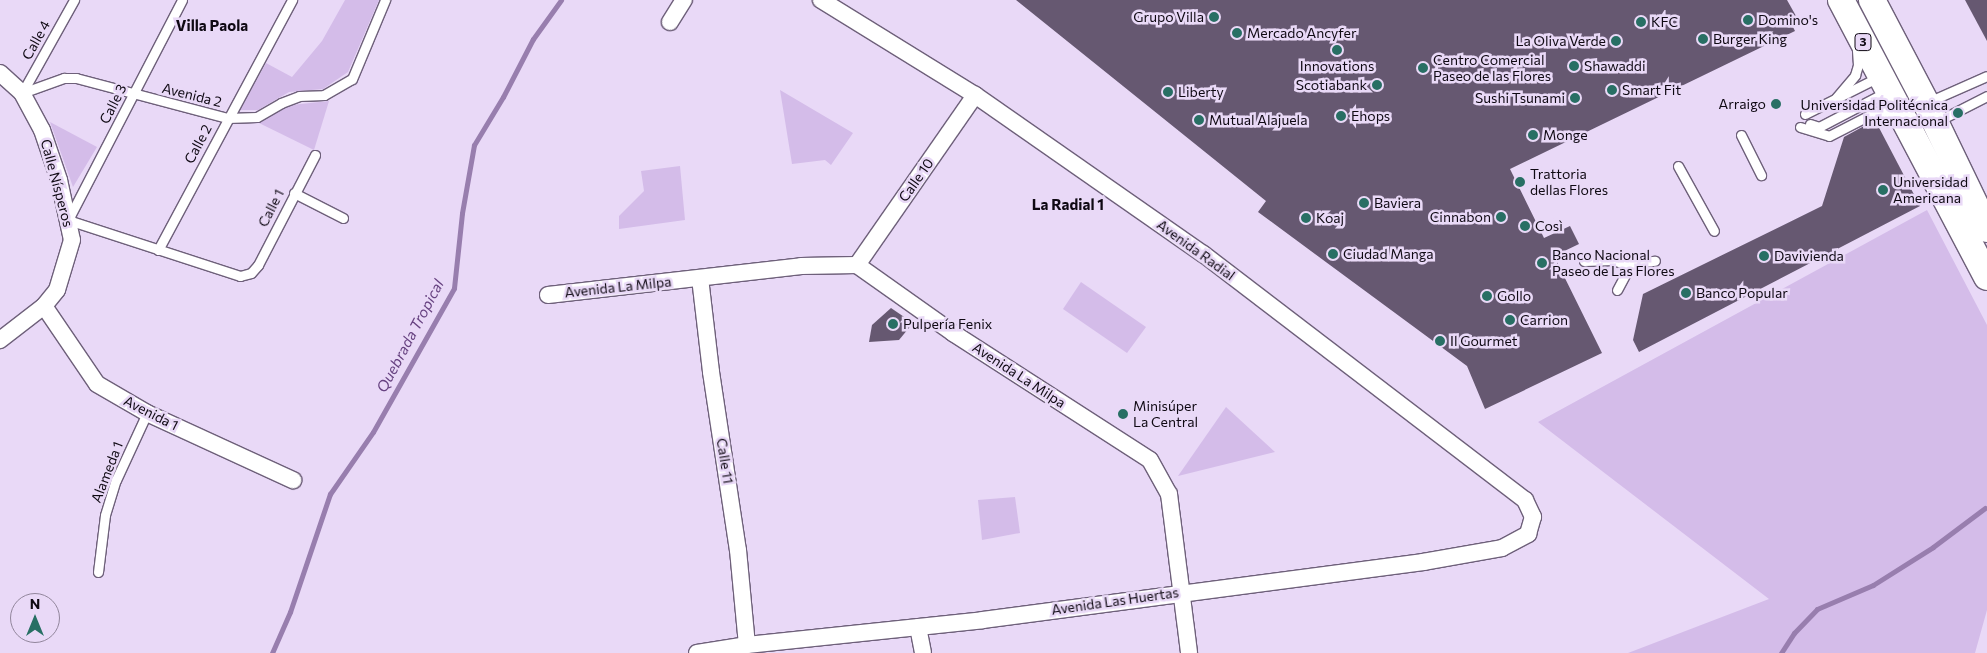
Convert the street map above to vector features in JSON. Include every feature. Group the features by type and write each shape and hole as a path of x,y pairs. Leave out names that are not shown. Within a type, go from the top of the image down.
{"main road":[{"name":"3","path":"1858,5 1884,84 1987,277"},
{"name":"3","path":"1858,5 1931,113 1987,229"},
{"path":"1884,84 1900,88 1904,91 1987,253"}],"street":[{"path":"670,22 684,0"},
{"name":"Avenida Radial","path":"822,0 975,95 1203,254 1525,500 1533,517 1528,534"},
{"name":"Calle Nísperos","path":"0,73 22,93 42,130 52,154 72,240 57,290 44,306 0,340"},
{"name":"Calle 10","path":"857,266 975,95"},
{"name":"Avenida La Milpa","path":"548,295 801,266 857,266 953,333 1150,460 1169,494 1189,653"},
{"name":"Calle 11","path":"700,278 711,372 738,550 747,645"},
{"name":"Avenida 1","path":"44,306 97,384 147,413 293,480"},
{"name":"Avenida Las Huertas","path":"697,653 747,645 918,627 1423,562 1502,548 1528,534"},
{"path":"918,627 923,653"}],"lane":[{"name":"Calle 4","path":"22,93 74,0"},
{"name":"Calle 3","path":"68,220 182,0"},
{"name":"Calle 2","path":"158,250 227,118 292,0"},
{"name":"Avenida 2","path":"22,93 64,78 76,78 134,95 227,118 257,117 299,96 324,96 352,79 385,0"},
{"path":"1803,121 1836,98 1849,84 1858,65 1858,5"},
{"path":"1931,113 1987,76"},
{"path":"1836,98 1884,84"},
{"path":"1803,121 1819,127 1884,84"},
{"path":"1931,113 1987,96"},
{"path":"1803,121 1829,136 1876,112 1887,112 1896,119 1940,188"},
{"path":"1741,135 1761,175"},
{"name":"Calle 1","path":"158,250 240,276 251,273 258,266 315,155"},
{"path":"1678,166 1714,232"},
{"path":"294,193 343,218"},
{"path":"68,220 158,250"},
{"path":"1584,261 1613,260 1624,264 1655,260"},
{"path":"1617,290 1625,275 1624,264"},
{"name":"Alameda 1","path":"98,572 105,515 116,480 147,413"}],"shaded area":[{"path":"345,0 379,0 348,72 323,89 289,92 258,110 240,110 266,63 292,77 322,41"},
{"path":"780,90 853,133 831,165 825,160 792,164"},
{"path":"329,101 314,150 259,123 282,106"},
{"path":"50,122 97,147 73,187"},
{"path":"680,166 685,220 619,229 619,216 644,191 641,171"},
{"path":"1927,210 1987,325 1987,610 1975,653 1628,653 1769,599 1538,422"},
{"path":"1081,282 1146,327 1127,353 1063,309"},
{"path":"1226,407 1275,452 1178,476"},
{"path":"1015,497 1020,533 982,540 978,500"}],"building":[{"path":"1016,0 1787,0 1796,16 1789,19 1795,31 1510,169 1544,238 1570,226 1579,244 1554,256 1602,353 1485,409 1467,366 1258,212 1266,201"},
{"path":"1965,0 1987,0 1987,41"},
{"path":"1875,120 1920,206 1639,352 1633,340 1643,294 1822,206 1844,137"},
{"name":"Pulpería Fenix","path":"891,308 913,323 899,340 869,342 872,325"}],"waterway":[{"name":"Quebrada Tropical","path":"272,653 290,612 330,494 373,432 454,288 462,213 474,145 503,97 533,39 561,0"},
{"path":"1781,653 1794,633 1817,609 1873,585 1933,547 1985,508"}],"place":[{"name":"Grupo Villa","path":"1214,17"},
{"name":"Domino's","path":"1748,20"},
{"name":"KFC","path":"1641,22"},
{"name":"Mercado Ancyfer","path":"1237,33"},
{"name":"Burger King","path":"1703,39"},
{"name":"La Oliva Verde","path":"1616,41"},
{"name":"Innovations","path":"1337,50"},
{"name":"Shawaddi","path":"1574,66"},
{"name":"Centro Comercial Paseo de las Flores","path":"1423,68"},
{"name":"Scotiabank","path":"1377,85"},
{"name":"Smart Fit","path":"1612,90"},
{"name":"Liberty","path":"1168,92"},
{"name":"Sushi Tsunami","path":"1575,98"},
{"name":"Arraigo","path":"1776,104"},
{"name":"Universidad Politécnica Internacional","path":"1958,113"},
{"name":"Ehops","path":"1341,116"},
{"name":"Mutual Alajuela","path":"1199,120"},
{"name":"Monge","path":"1533,135"},
{"name":"Trattoria dellas Flores","path":"1520,182"},
{"name":"Universidad Americana","path":"1883,190"},
{"name":"Baviera","path":"1364,203"},
{"name":"Cinnabon","path":"1501,217"},
{"name":"Koaj","path":"1306,218"},
{"name":"Così","path":"1525,226"},
{"name":"Ciudad Manga","path":"1333,254"},
{"name":"Davivienda","path":"1764,256"},
{"name":"Banco Nacional Paseo de Las Flores","path":"1542,263"},
{"name":"Banco Popular","path":"1686,293"},
{"name":"Gollo","path":"1487,296"},
{"name":"Carrion","path":"1510,320"},
{"name":"Pulpería Fenix","path":"893,324"},
{"name":"Il Gourmet","path":"1440,341"},
{"name":"Minisúper La Central","path":"1123,414"}],"district":[{"name":"Villa Paola","path":"212,26"},
{"name":"La Radial 1","path":"1068,205"}]}
